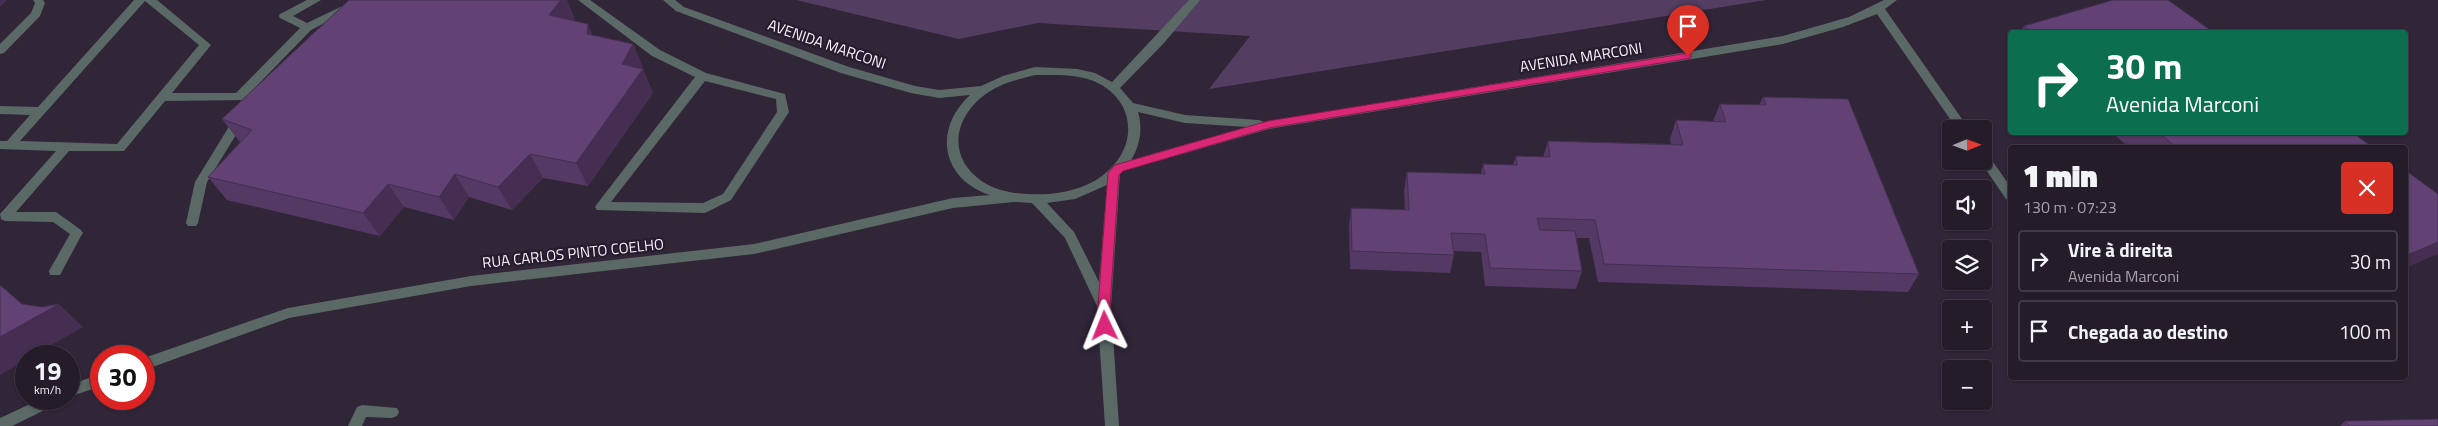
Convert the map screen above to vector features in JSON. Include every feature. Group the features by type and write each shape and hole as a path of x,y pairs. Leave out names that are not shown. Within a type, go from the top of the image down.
{"street":[{"path":"0,50 36,14 40,3 38,0"},
{"path":"5,145 41,111 140,0"},
{"path":"5,145 120,148 205,44 150,0"},
{"path":"307,27 284,16 316,0"},
{"path":"192,223 201,182 236,125 239,97 307,27 364,0"},
{"path":"583,0 656,53 702,76 781,98 783,112 727,197 705,208 601,206 702,76"},
{"name":"AVENIDA MARCONI","path":"668,0 680,9 845,70 915,90 939,94 983,90"},
{"path":"1113,88 1196,0"},
{"name":"AVENIDA MARCONI","path":"1117,171 1268,124 1783,40 1836,27 1879,9 1892,0"},
{"path":"1879,9 1957,120"},
{"path":"1064,70 1091,76 1113,88 1131,108 1136,127 1132,148 1117,171 1092,187 1065,197 1036,200 1011,198 986,190 968,176 956,160 952,141 955,123 966,105 983,90 1007,78 1035,71 1064,70"},
{"path":"162,97 239,97"},
{"name":"AVENIDA MARCONI","path":"1131,108 1185,119 1268,124"},
{"path":"0,110 41,111"},
{"path":"3,217 66,147"},
{"path":"1992,170 2008,193"},
{"path":"1112,426 1104,306 1117,171"},
{"name":"RUA CARLOS PINTO COELHO","path":"155,360 288,312 471,281 754,249 953,203 1011,198"},
{"path":"1036,200 1070,235 1104,306"},
{"path":"3,217 56,217 77,234 55,271"},
{"path":"0,425 31,410"},
{"path":"355,426 362,411 392,412"}],"shaded area":[{"path":"796,0 1766,0 1209,89 1250,36 1038,23 959,39"}],"building":[{"path":"349,0 561,0 549,15 588,24 587,34 633,44 622,64 643,69 576,163 530,154 498,187 455,174 439,197 388,184 363,213 208,177 252,130 222,119"},
{"path":"2113,0 2168,0 2210,30 2029,30 2024,26"},
{"path":"1763,97 1848,99 1919,274 1604,264 1595,220 1537,218 1540,230 1575,231 1582,271 1490,268 1485,234 1451,233 1454,255 1352,251 1351,208 1409,210 1407,172 1485,174 1483,164 1517,165 1516,156 1550,157 1548,141 1683,145 1676,120 1726,122 1720,104 1766,105"},
{"path":"2162,135 2356,135 2369,145 2173,145"},
{"path":"2408,172 2438,194 2438,242 2408,255"},
{"path":"0,285 22,304 42,307 59,304 0,337"},
{"path":"2438,419 2438,426 2349,426 2345,421"}],"route":[{"path":"1105,326 1104,306 1114,173 1119,168 1268,124 1688,56"}]}
